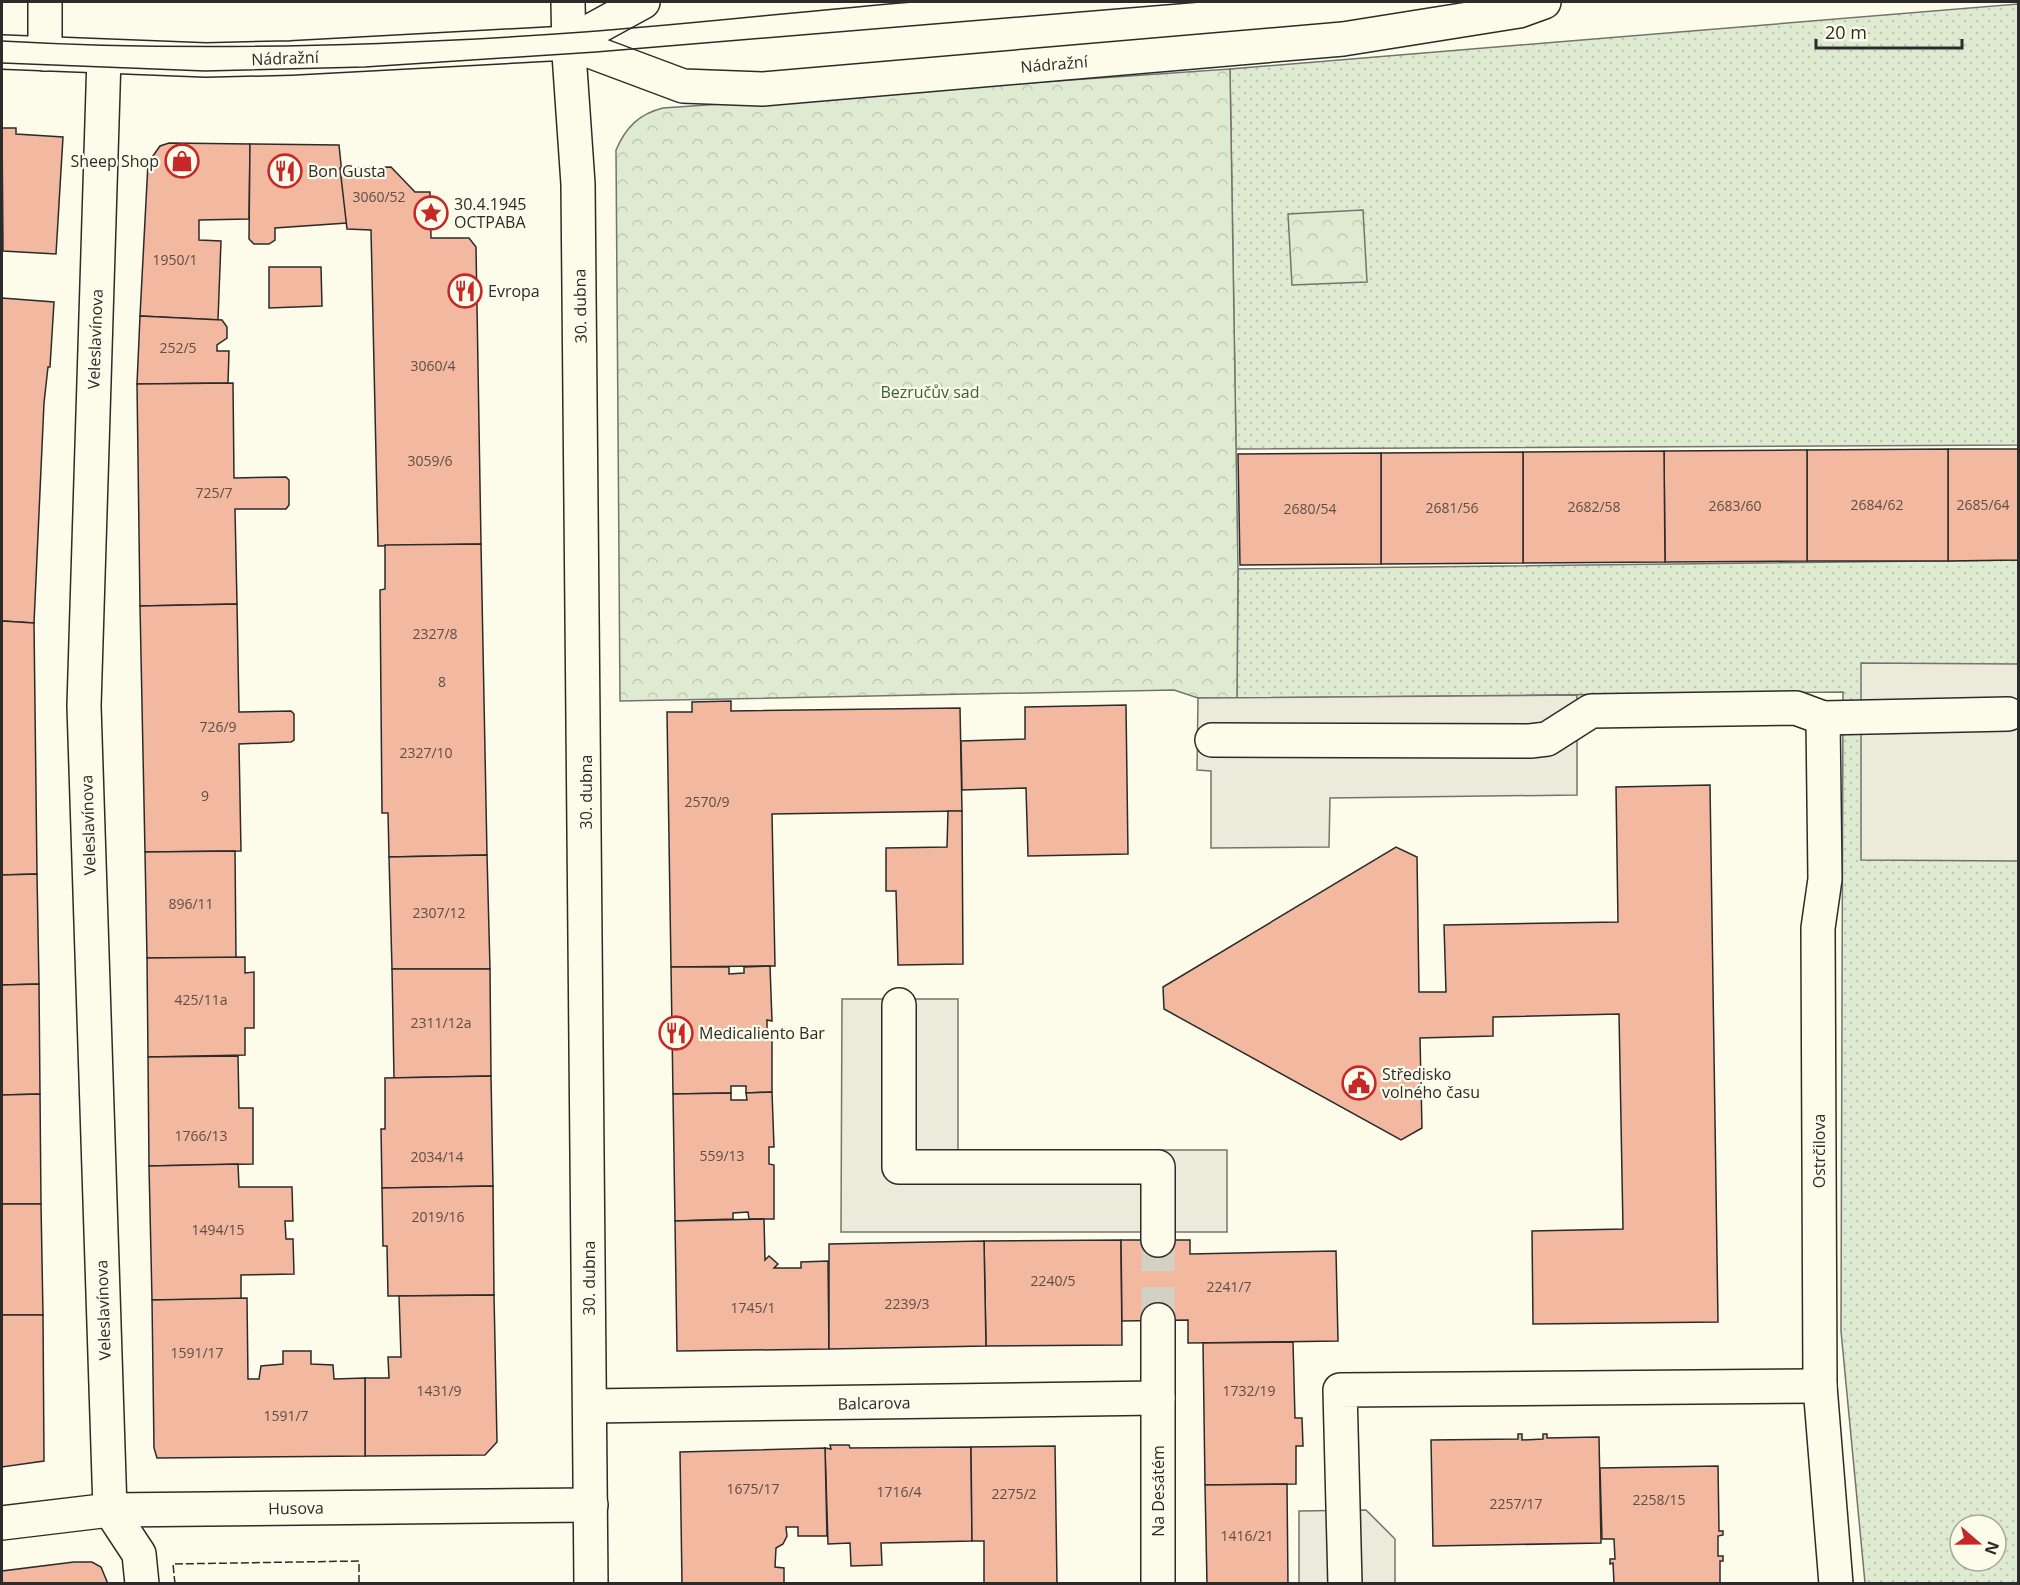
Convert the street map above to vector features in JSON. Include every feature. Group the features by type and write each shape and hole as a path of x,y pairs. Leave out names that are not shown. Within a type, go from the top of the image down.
{"street":[{"path":"45,2 45,54"},
{"name":"30. dubna","path":"568,2 568,42 578,184 591,1584"},
{"name":"Nádražní","path":"568,42 644,2"},
{"name":"Nádražní","path":"2,52 206,60 291,58 568,42 683,86 762,88 1343,39 1519,10 1544,2"},
{"name":"Veleslavínova","path":"104,57 84,706 110,1510"},
{"path":"1212,740 1530,741 1547,739 1591,711 1796,708 1823,718 2008,714"},
{"name":"Ostrčilova","path":"1823,718 1825,879 1818,928 1820,1386 1836,1584"},
{"path":"899,1005 900,1167 1158,1167 1158,1240"},
{"name":"Na Desátém","path":"1158,1320 1158,1584"},
{"path":"1345,1584 1340,1390 1820,1386"},
{"name":"Balcarova","path":"590,1406 1158,1398"},
{"name":"Husova","path":"2,1523 110,1510 591,1505"},
{"path":"110,1510 139,1554 142,1584"}],"green space":[{"path":"2018,4 2018,445 1236,449 1230,69"},
{"name":"Bezručův sad","path":"1230,69 1238,569 1237,698 1198,698 1174,690 620,701 616,150 629,128 640,118 663,108"},
{"path":"1363,210 1367,282 1292,285 1288,214"},
{"path":"2018,560 2018,1583 1865,1583 1841,1331 1843,692 1237,698 1238,569"}],"shaded area":[{"path":"1861,663 2018,664 2018,861 1861,860"},
{"path":"1577,695 1577,795 1330,798 1329,847 1211,848 1211,771 1197,770 1198,698"},
{"path":"842,999 958,999 958,1150 1227,1150 1227,1232 841,1232"},
{"path":"1366,1510 1395,1539 1395,1583 1299,1583 1299,1511"}],"building":[{"path":"2,128 16,128 16,134 63,137 56,254 3,251"},
{"path":"169,143 250,144 249,219 199,220 199,240 221,241 218,320 140,316 148,163 160,146"},
{"path":"250,144 339,145 347,223 275,228 275,240 269,244 254,244 249,239"},
{"path":"391,167 415,192 430,192 431,238 469,238 476,247 481,544 378,546 371,230 347,229 340,168"},
{"path":"269,267 321,267 322,306 269,308"},
{"path":"2,298 54,302 50,367 48,367 44,403 34,623 2,621"},
{"path":"140,316 222,320 227,327 227,338 217,345 217,351 229,351 228,383 137,384"},
{"path":"233,383 234,478 286,477 289,480 289,505 286,509 235,509 237,604 140,606 137,384"},
{"path":"1948,449 2018,449 2018,560 1948,561"},
{"path":"1948,449 1948,561 1807,561 1807,450"},
{"path":"1807,450 1807,561 1665,562 1664,451"},
{"path":"1664,451 1665,562 1523,563 1523,452"},
{"path":"1523,452 1523,563 1381,564 1381,453"},
{"path":"1381,453 1381,564 1240,565 1238,454"},
{"path":"481,544 487,855 389,857 388,813 382,813 380,590 385,589 385,545"},
{"path":"237,604 239,712 291,711 294,714 294,740 239,744 241,851 145,852 140,606"},
{"path":"2,621 34,623 37,874 2,875"},
{"path":"731,701 731,711 960,708 962,811 772,814 775,966 671,967 667,712 692,712 692,702"},
{"path":"1126,705 1128,854 1028,856 1026,788 962,790 961,741 1025,739 1025,707"},
{"name":"Středisko volného času","path":"1710,785 1718,1322 1533,1324 1532,1231 1623,1229 1619,1014 1493,1017 1493,1036 1420,1038 1422,1128 1401,1140 1164,1009 1163,987 1396,847 1417,857 1419,992 1446,992 1444,925 1618,922 1616,787"},
{"path":"948,811 962,811 963,964 898,965 896,891 886,891 886,848 947,847"},
{"path":"235,851 236,958 147,958 145,852"},
{"path":"487,855 490,969 392,969 389,857"},
{"path":"37,874 39,984 2,985 2,875"},
{"path":"245,957 245,973 254,972 254,1028 245,1028 245,1055 148,1057 147,958"},
{"path":"770,966 772,1021 767,1020 767,1038 772,1038 772,1092 746,1093 746,1086 731,1086 731,1093 673,1094 671,967 729,967 729,974 744,973 744,967"},
{"path":"392,969 490,969 491,1076 394,1078"},
{"path":"39,984 40,1094 2,1095 2,985"},
{"path":"238,1056 239,1108 253,1108 253,1164 149,1166 148,1057"},
{"path":"491,1076 493,1186 382,1188 381,1129 385,1129 385,1078"},
{"path":"772,1092 774,1147 769,1147 769,1164 774,1165 774,1219 749,1219 748,1212 733,1213 733,1219 675,1221 673,1094 731,1093 731,1100 747,1100 746,1093"},
{"path":"40,1094 41,1204 2,1204 2,1095"},
{"path":"238,1164 239,1187 292,1187 293,1221 285,1221 286,1239 293,1239 294,1274 241,1275 241,1299 152,1300 149,1166"},
{"path":"493,1186 494,1295 388,1296 387,1246 383,1246 382,1188"},
{"path":"2,1204 41,1204 43,1315 2,1315"},
{"path":"764,1219 765,1260 769,1256 778,1264 774,1268 801,1268 801,1262 828,1261 829,1349 677,1351 675,1221"},
{"path":"1121,1240 1122,1345 986,1346 984,1241"},
{"path":"1121,1240 1190,1240 1190,1254 1336,1251 1338,1341 1188,1343 1188,1320 1122,1321"},
{"path":"984,1241 986,1346 829,1349 829,1244"},
{"path":"494,1295 497,1442 485,1455 365,1456 365,1378 389,1378 388,1357 401,1357 399,1296"},
{"path":"247,1298 248,1379 259,1379 261,1366 283,1364 283,1351 311,1351 311,1364 333,1365 334,1379 365,1378 365,1456 157,1458 154,1448 152,1300"},
{"path":"2,1315 43,1315 44,1461 2,1467"},
{"path":"1293,1342 1295,1418 1302,1418 1303,1446 1296,1446 1296,1484 1205,1485 1203,1343"},
{"path":"1518,1434 1522,1434 1522,1440 1543,1439 1543,1434 1547,1434 1547,1438 1599,1437 1601,1543 1433,1546 1431,1440 1518,1439"},
{"path":"830,1445 849,1445 850,1448 971,1447 972,1541 881,1543 882,1565 851,1566 850,1543 828,1544 825,1448 831,1449"},
{"path":"1055,1446 1057,1584 984,1584 984,1541 972,1541 971,1447"},
{"path":"825,1448 827,1536 798,1536 798,1527 786,1527 787,1536 783,1544 776,1548 775,1567 784,1568 784,1584 682,1584 680,1452"},
{"path":"1718,1466 1719,1531 1723,1531 1723,1535 1718,1536 1718,1556 1723,1556 1723,1561 1720,1561 1720,1584 1614,1584 1613,1563 1610,1564 1610,1559 1615,1559 1614,1539 1602,1539 1600,1468"},
{"path":"1287,1484 1288,1584 1207,1584 1205,1485"},
{"path":"92,1562 101,1567 108,1584 2,1584 2,1571"}],"tunnel":[{"path":"1158,1240 1158,1320"}],"tram line":[{"path":"2,41 220,47 439,41 625,29 913,2"},
{"path":"2,63 205,71 365,67 596,52 1200,2"}],"fence":[{"path":"175,1584 173,1564 359,1561 359,1584"}],"place":[{"name":"Sheep Shop","path":"182,161"},
{"name":"Bon Gusta","path":"285,171"},
{"name":"30.4.1945 ОСТРАВА","path":"431,213"},
{"name":"Evropa","path":"465,291"},
{"name":"Medicaliento Bar","path":"676,1033"},
{"name":"Středisko volného času","path":"1359,1083"}]}
